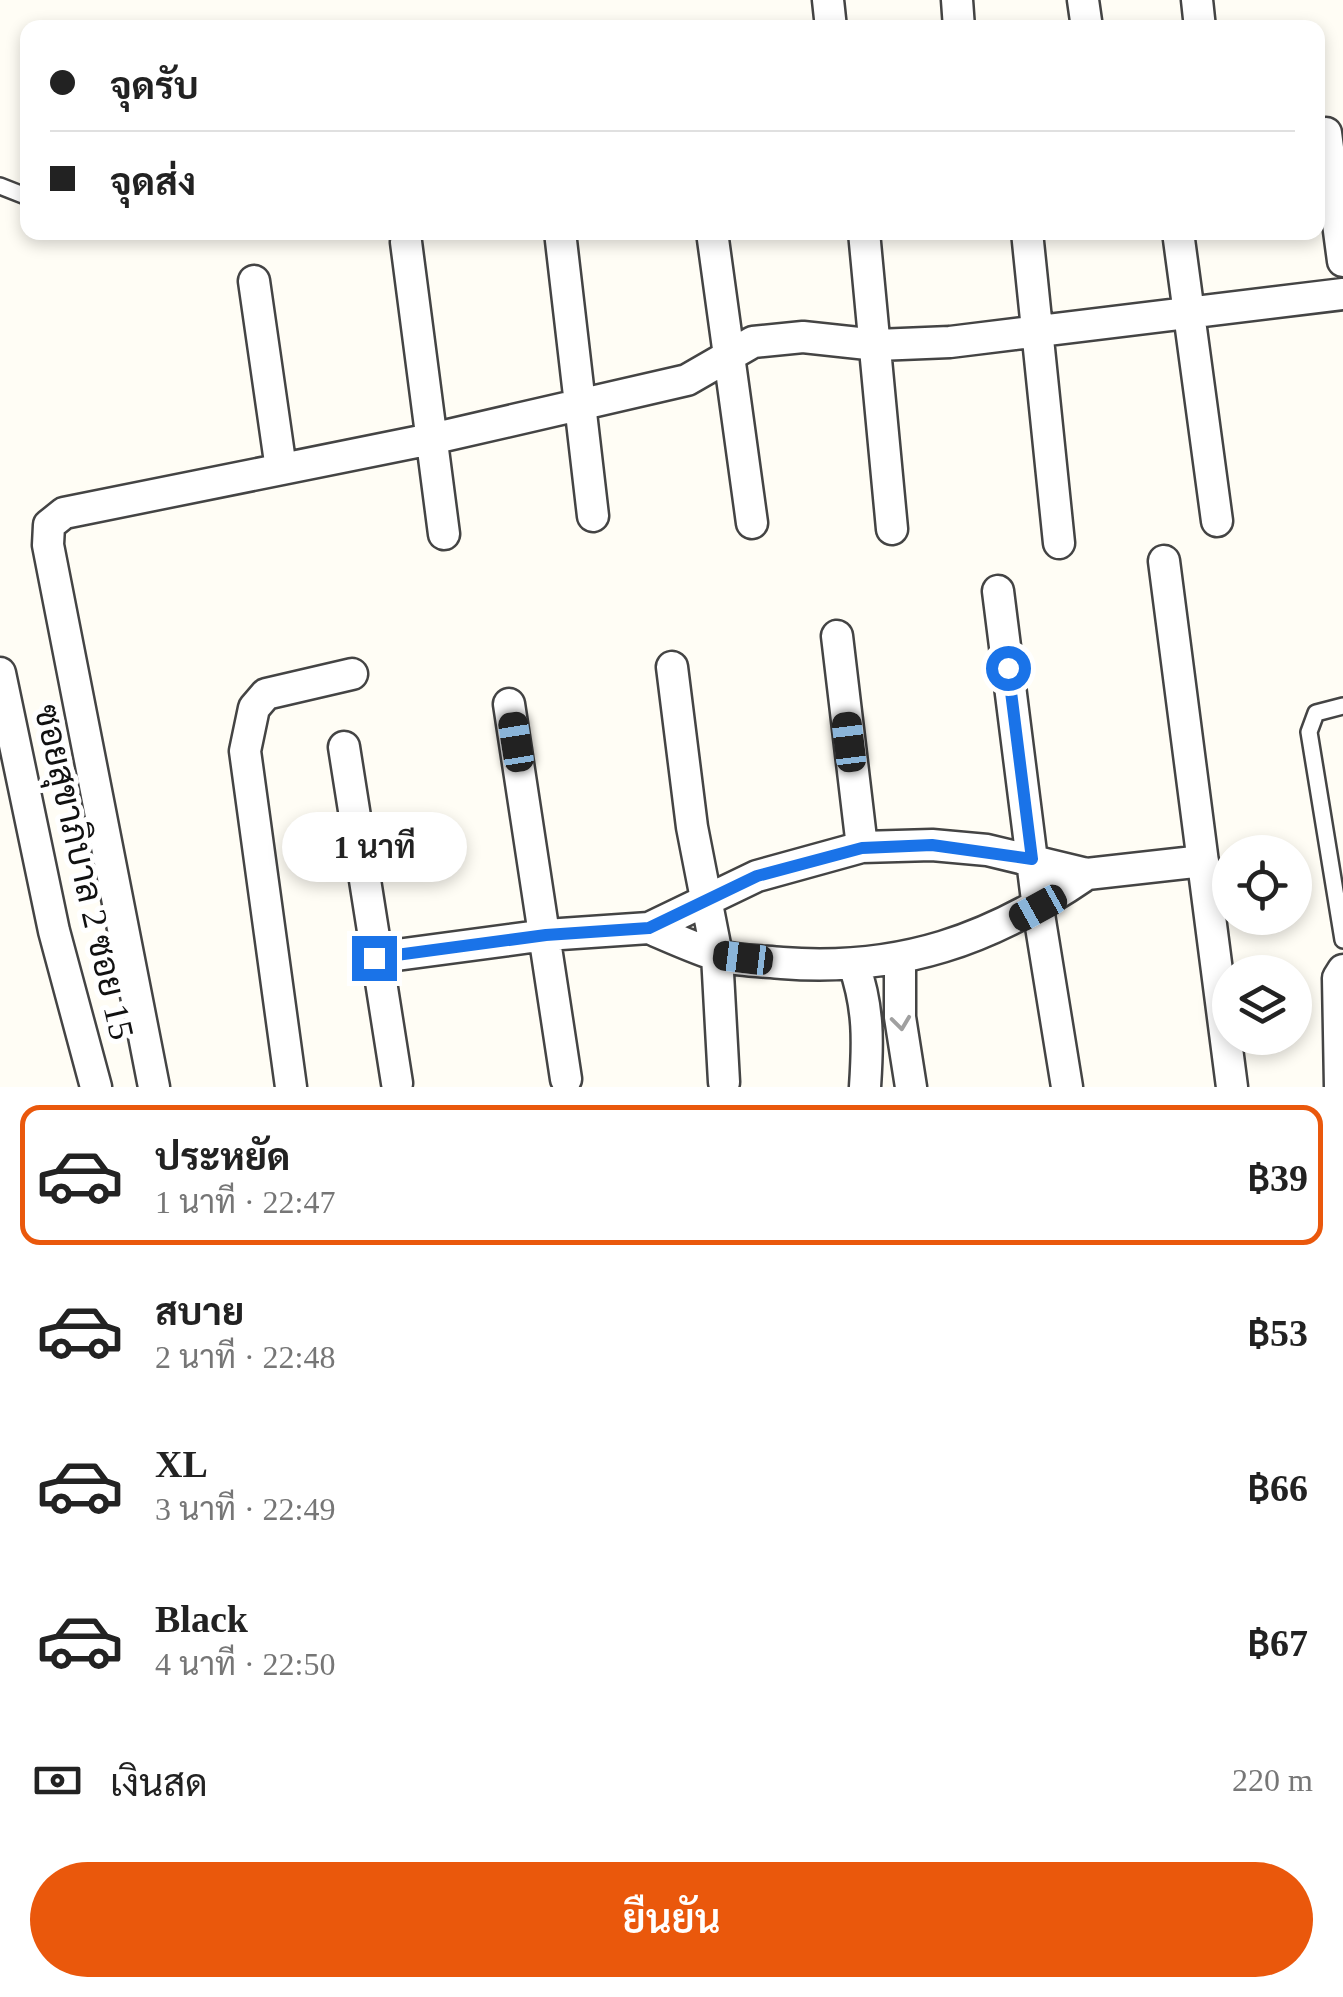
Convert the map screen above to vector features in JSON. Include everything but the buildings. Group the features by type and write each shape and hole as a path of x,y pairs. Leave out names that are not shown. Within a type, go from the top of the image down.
{"street":[{"path":"1326,133 1343,260"},
{"path":"561,240 593,516"},
{"path":"713,240 726,359 752,523"},
{"path":"865,240 892,530"},
{"path":"1028,240 1059,543"},
{"path":"1179,240 1218,520"},
{"path":"406,242 444,534"},
{"path":"254,281 282,469"},
{"path":"154,1087 48,545 49,526 64,513 432,438 687,380 753,342 803,337 876,345 1039,334 1343,294"},
{"path":"1164,561 1232,1087"},
{"path":"998,591 1038,908 1067,1087"},
{"path":"837,636 862,848"},
{"path":"672,667 692,827 717,955 724,1082"},
{"name":"ซอยสุขาภิบาล 2 ซอย 15","path":"0,673 54,931 96,1087"},
{"path":"291,1087 245,751 254,708 266,694 352,674"},
{"path":"509,704 566,1079"},
{"path":"344,746 374,958 397,1083"},
{"path":"374,958 546,935 649,928 706,899 801,860 862,848 932,845 1032,859 1087,874 1203,861"},
{"path":"649,928 717,955 854,965 974,940 1038,908 1087,874"},
{"path":"900,958 900,1017 911,1087"},
{"path":"854,965 867,1001 864,1087"},
{"path":"1340,1087 1338,978 1343,970"}],"lane":[{"path":"1343,706 1316,713 1309,732 1343,940"}],"route":[{"path":"374,958 546,935 649,928 757,876 801,860 862,848 932,845 1032,859 1008,668"}]}
